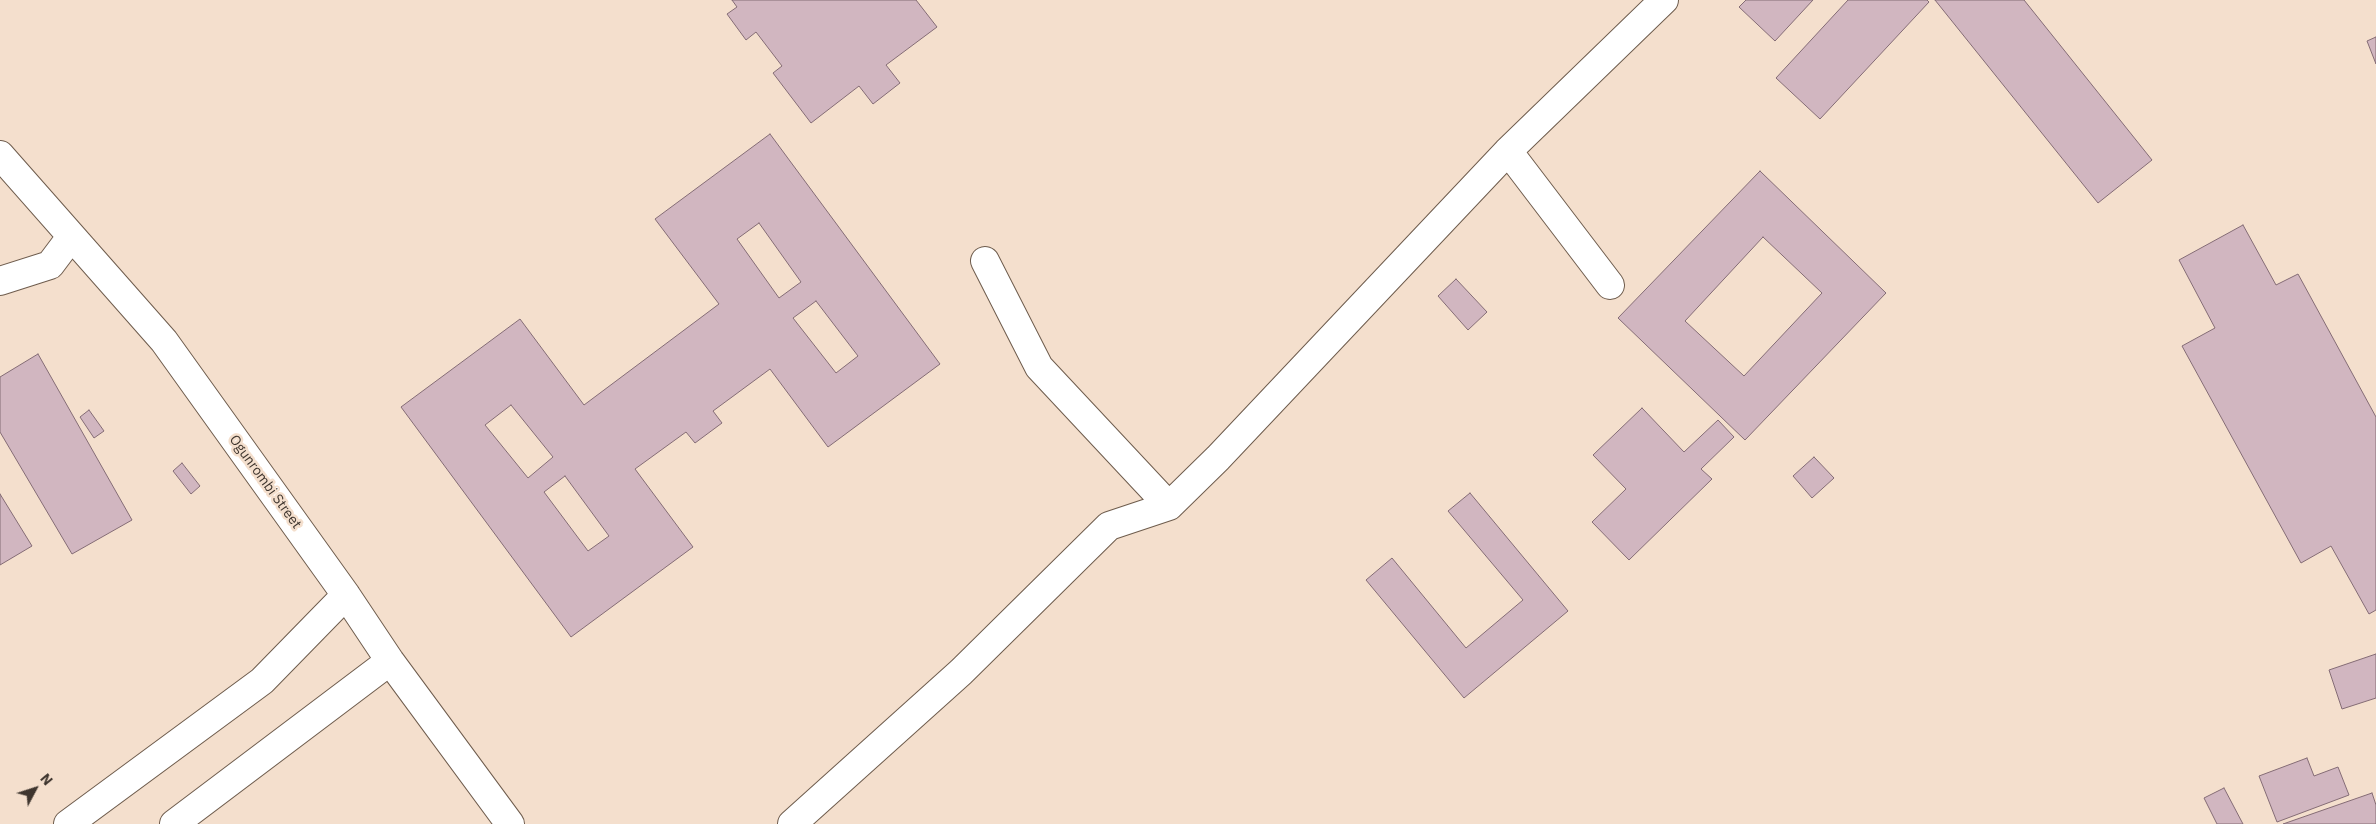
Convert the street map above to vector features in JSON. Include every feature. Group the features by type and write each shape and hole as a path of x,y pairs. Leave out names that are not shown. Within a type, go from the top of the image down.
{"street":[{"path":"792,824 960,672 1109,526 1169,506 1218,458 1508,150 1664,0"},
{"path":"1508,150 1610,285"},
{"name":"Ogunrombi Street","path":"0,155 164,341 346,594 390,661 510,824"},
{"path":"0,281 50,265 71,237"},
{"path":"985,261 1039,367 1169,506"},
{"path":"68,824 262,680 346,594"},
{"path":"174,824 390,661"}],"building":[{"path":"732,0 916,0 937,27 886,65 900,83 873,104 859,86 811,123 773,73 782,66 756,32 746,40 727,14 737,7"},
{"path":"1746,0 1813,0 1775,41 1739,7"},
{"path":"1848,0 1927,0 1929,2 1820,119 1776,78"},
{"path":"1935,0 2024,0 2152,160 2098,203"},
{"path":"2376,37 2376,64 2367,41"},
{"path":"770,134 940,364 828,447 770,369 713,411 722,423 695,443 686,432 635,469 693,547 571,637 401,407 520,319 584,405 719,304 655,219","holes":["759,223 801,282 779,298 737,239","816,301 858,356 836,373 793,318","511,405 553,457 528,478 485,425","565,476 609,536 588,551 544,492"]},
{"path":"1760,171 1886,293 1745,440 1618,318","holes":["1763,237 1822,293 1744,376 1685,321"]},
{"path":"2243,225 2276,285 2298,274 2376,417 2376,610 2369,614 2331,546 2301,563 2182,346 2215,328 2179,260"},
{"path":"1456,279 1487,312 1468,330 1438,296"},
{"path":"38,354 132,520 72,554 0,432 0,377"},
{"path":"1642,408 1684,452 1718,420 1734,437 1701,469 1712,479 1629,560 1592,522 1626,489 1593,455"},
{"path":"89,410 104,431 94,438 80,417"},
{"path":"1814,457 1834,478 1812,498 1793,476"},
{"path":"182,463 200,486 191,494 173,471"},
{"path":"1470,493 1568,611 1464,698 1366,580 1392,558 1466,648 1523,600 1448,511"},
{"path":"0,494 32,546 0,565"},
{"path":"2376,654 2376,698 2342,709 2329,670"},
{"path":"2307,758 2314,776 2338,767 2349,795 2277,822 2259,776"},
{"path":"2224,788 2243,824 2217,824 2204,798"},
{"path":"2372,793 2376,805 2376,824 2283,824"}]}
